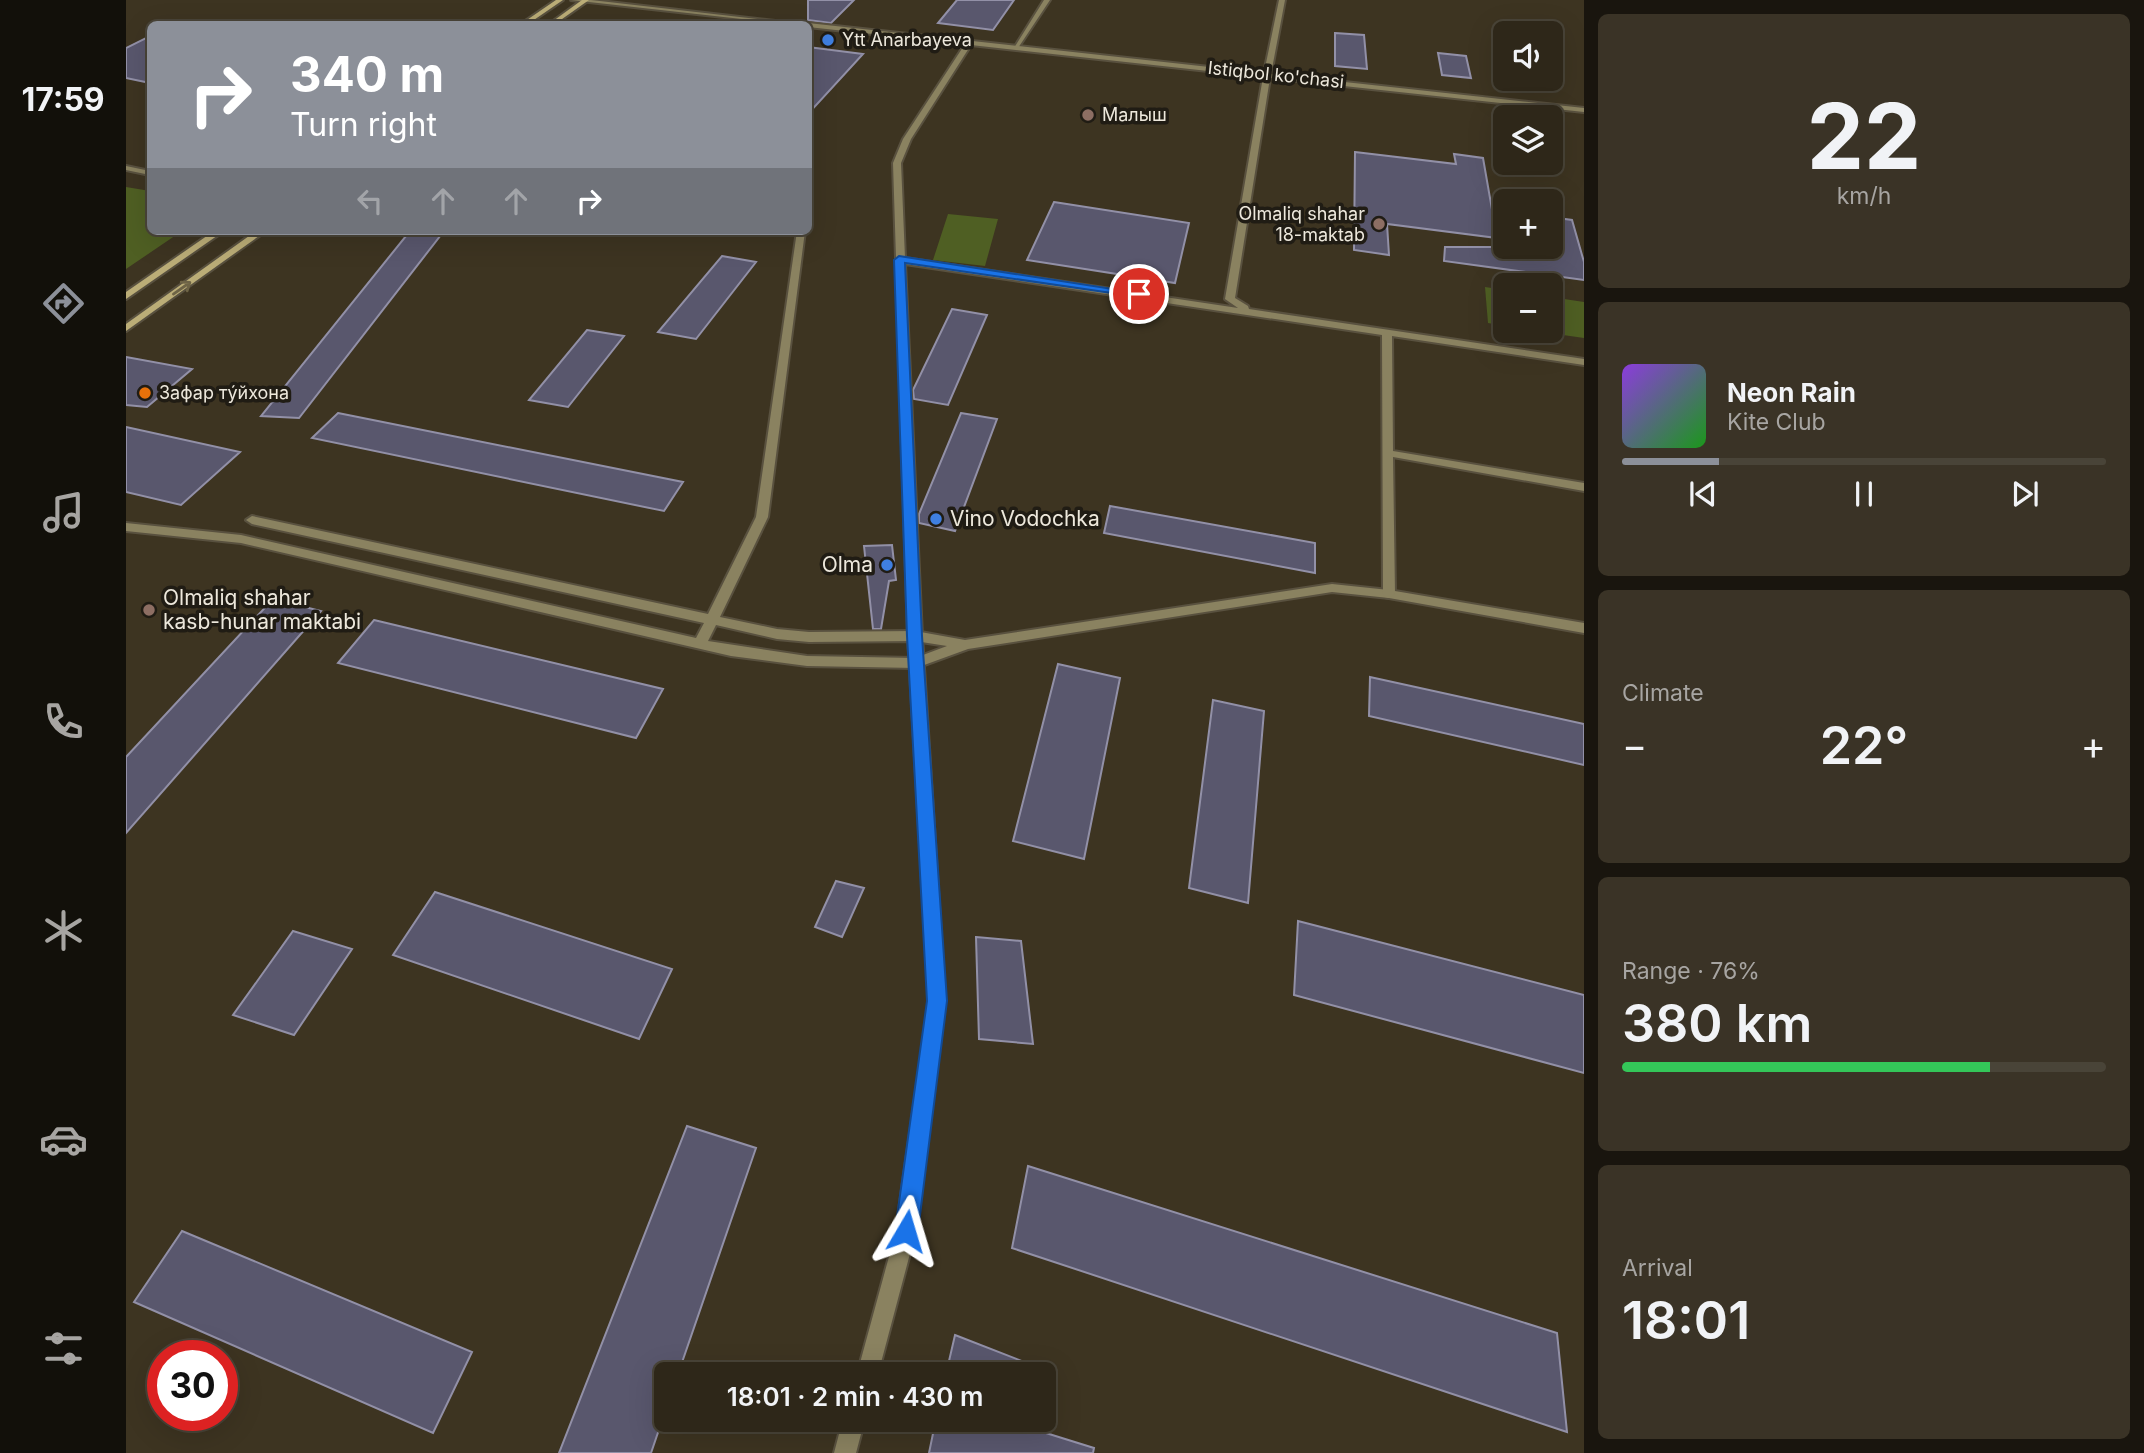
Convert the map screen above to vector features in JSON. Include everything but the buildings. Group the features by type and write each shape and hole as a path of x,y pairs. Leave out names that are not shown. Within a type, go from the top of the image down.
{"main road":[{"path":"528,21 560,0"},
{"path":"556,21 585,1"},
{"path":"126,296 214,235"},
{"path":"126,328 256,235"}],"street":[{"path":"574,0 771,21"},
{"path":"1016,47 1047,0"},
{"path":"1246,309 1230,299 1282,0"},
{"name":"Istiqbol ko'chasi","path":"812,26 1584,110"},
{"path":"870,1362 906,1231 937,1001 916,663 897,163 907,139 969,43"},
{"path":"126,169 147,172"},
{"path":"700,645 762,517 800,235"},
{"path":"899,260 1246,309 1584,362"},
{"path":"1387,333 1388,594"},
{"path":"1388,453 1584,486"},
{"path":"252,520 777,634 809,638 915,636 966,645"},
{"path":"126,527 241,539 388,570 700,645 807,661 916,663 966,645 1332,587 1584,628"},
{"path":"845,1453 851,1432"}],"green space":[{"path":"126,187 147,190 147,235 176,235 126,269"},
{"path":"948,214 998,219 985,266 933,260"},
{"path":"1485,287 1493,288 1493,324 1488,323"},
{"path":"1563,299 1584,302 1584,338 1563,335"}],"place":[{"name":"Ytt Anarbayeva","path":"828,40"},
{"name":"Малыш","path":"1088,115"},
{"name":"Olmaliq shahar 18-maktab","path":"1379,224"},
{"name":"Зафар тýйхона","path":"145,393"},
{"name":"Vino Vodochka","path":"936,519"},
{"name":"Olma","path":"887,565"},
{"name":"Olmaliq shahar kasb-hunar maktabi","path":"149,610"}],"route":[{"path":"906,1231 937,1001 915,636 899,260 1139,294"}]}
